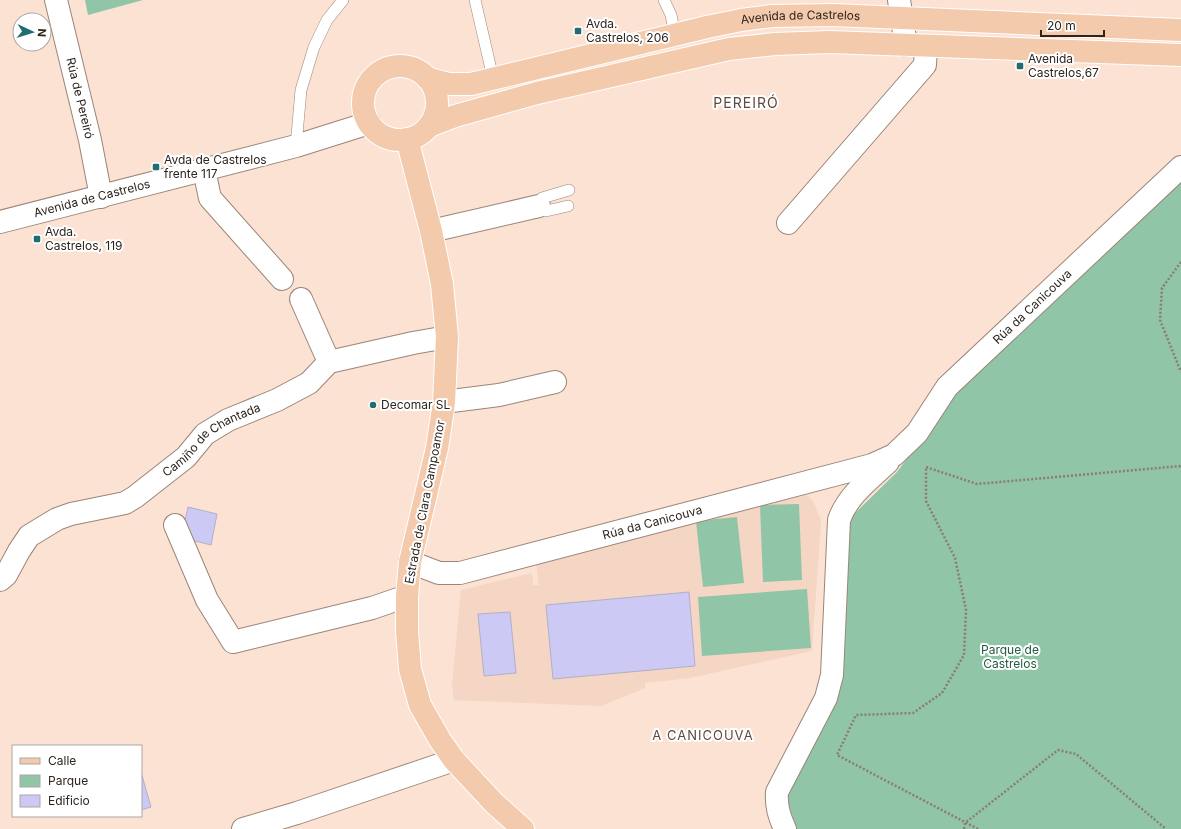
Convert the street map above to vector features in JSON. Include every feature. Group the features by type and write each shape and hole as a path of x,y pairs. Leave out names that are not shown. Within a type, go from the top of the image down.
{"main road":[{"name":"Avenida de Castrelos","path":"427,78 449,84 461,85 741,20 772,16 833,15 901,9 1181,30"},
{"name":"Avenida de Castrelos","path":"429,126 455,116 537,94 729,49 775,44 830,42 1181,55"},
{"path":"398,66 409,67 419,71 427,78 434,89 437,102 435,114 429,126 419,135 407,140 393,140 379,134 369,123 364,113 363,102 365,91 377,73 387,68 398,66"},
{"name":"Estrada de Clara Campoamor","path":"407,140 431,231 442,284 447,337 444,402 437,448 410,562 407,596 407,631 410,669 420,705 440,740 454,760 494,803 523,829"}],"street":[{"name":"Rúa de Pereiró","path":"56,0 90,140 101,197"},
{"path":"788,223 925,65 901,9"},
{"name":"Avenida de Castrelos","path":"0,222 296,146 369,123"},
{"name":"Rúa da Canicouva","path":"784,829 778,814 776,801 777,792 826,698 832,675 839,520 842,509 849,500 916,433 947,387 1181,167"},
{"path":"204,170 210,198 282,279"},
{"path":"431,231 539,206"},
{"path":"301,299 329,362 447,337"},
{"name":"Camiño de Chantada","path":"0,580 6,575 29,536 71,514 125,503 135,497 186,457 205,434 228,420 277,400 309,383 329,362"},
{"path":"444,402 499,396 555,382"},
{"name":"Rúa da Canicouva","path":"410,562 439,574 460,573 872,465 894,456"},
{"path":"175,525 207,600 233,642 372,608 407,596"},
{"path":"243,829 297,813 454,760"}],"lane":[{"path":"296,146 301,90 314,47 327,20 343,0"},
{"path":"475,0 493,78"},
{"path":"664,0 671,15 675,35"},
{"path":"568,206 546,211 539,206 542,198 569,190"}],"path":[{"path":"1181,262 1162,288 1160,320 1181,372"},
{"path":"978,829 837,755 856,715 913,713 942,693 964,655 966,610 955,558 926,501 926,467 977,484 1181,466"},
{"path":"964,829 966,823 1058,750 1076,754 1166,829"}],"shaded area":[{"path":"801,490 813,501 821,520 812,651 690,678 645,683 645,688 601,706 454,700 452,685 461,590 532,573 533,585 539,585 536,563"}],"green space":[{"path":"85,0 143,0 88,15"},
{"name":"Parque de Castrelos","path":"1181,178 1181,829 797,829 784,796 836,695 849,519 897,472 955,394"},
{"path":"799,504 802,580 763,582 760,505"},
{"path":"737,517 744,583 703,587 696,521"},
{"path":"807,589 811,648 702,656 698,597"}],"building":[{"path":"188,507 217,514 211,545 187,539 183,530"},
{"path":"689,592 695,666 553,679 546,605"},
{"path":"510,612 516,673 484,676 478,614"},
{"path":"142,776 151,807 142,810"}],"place":[{"name":"Avda. Castrelos, 206","path":"578,31"},
{"name":"Avenida Castrelos,67","path":"1020,66"},
{"name":"Avda de Castrelos frente 117","path":"156,167"},
{"name":"Avda. Castrelos, 119","path":"37,239"},
{"name":"Decomar SL","path":"373,405"}],"district":[{"name":"PEREIRÓ","path":"746,103"},
{"name":"A CANICOUVA","path":"703,735"}]}
